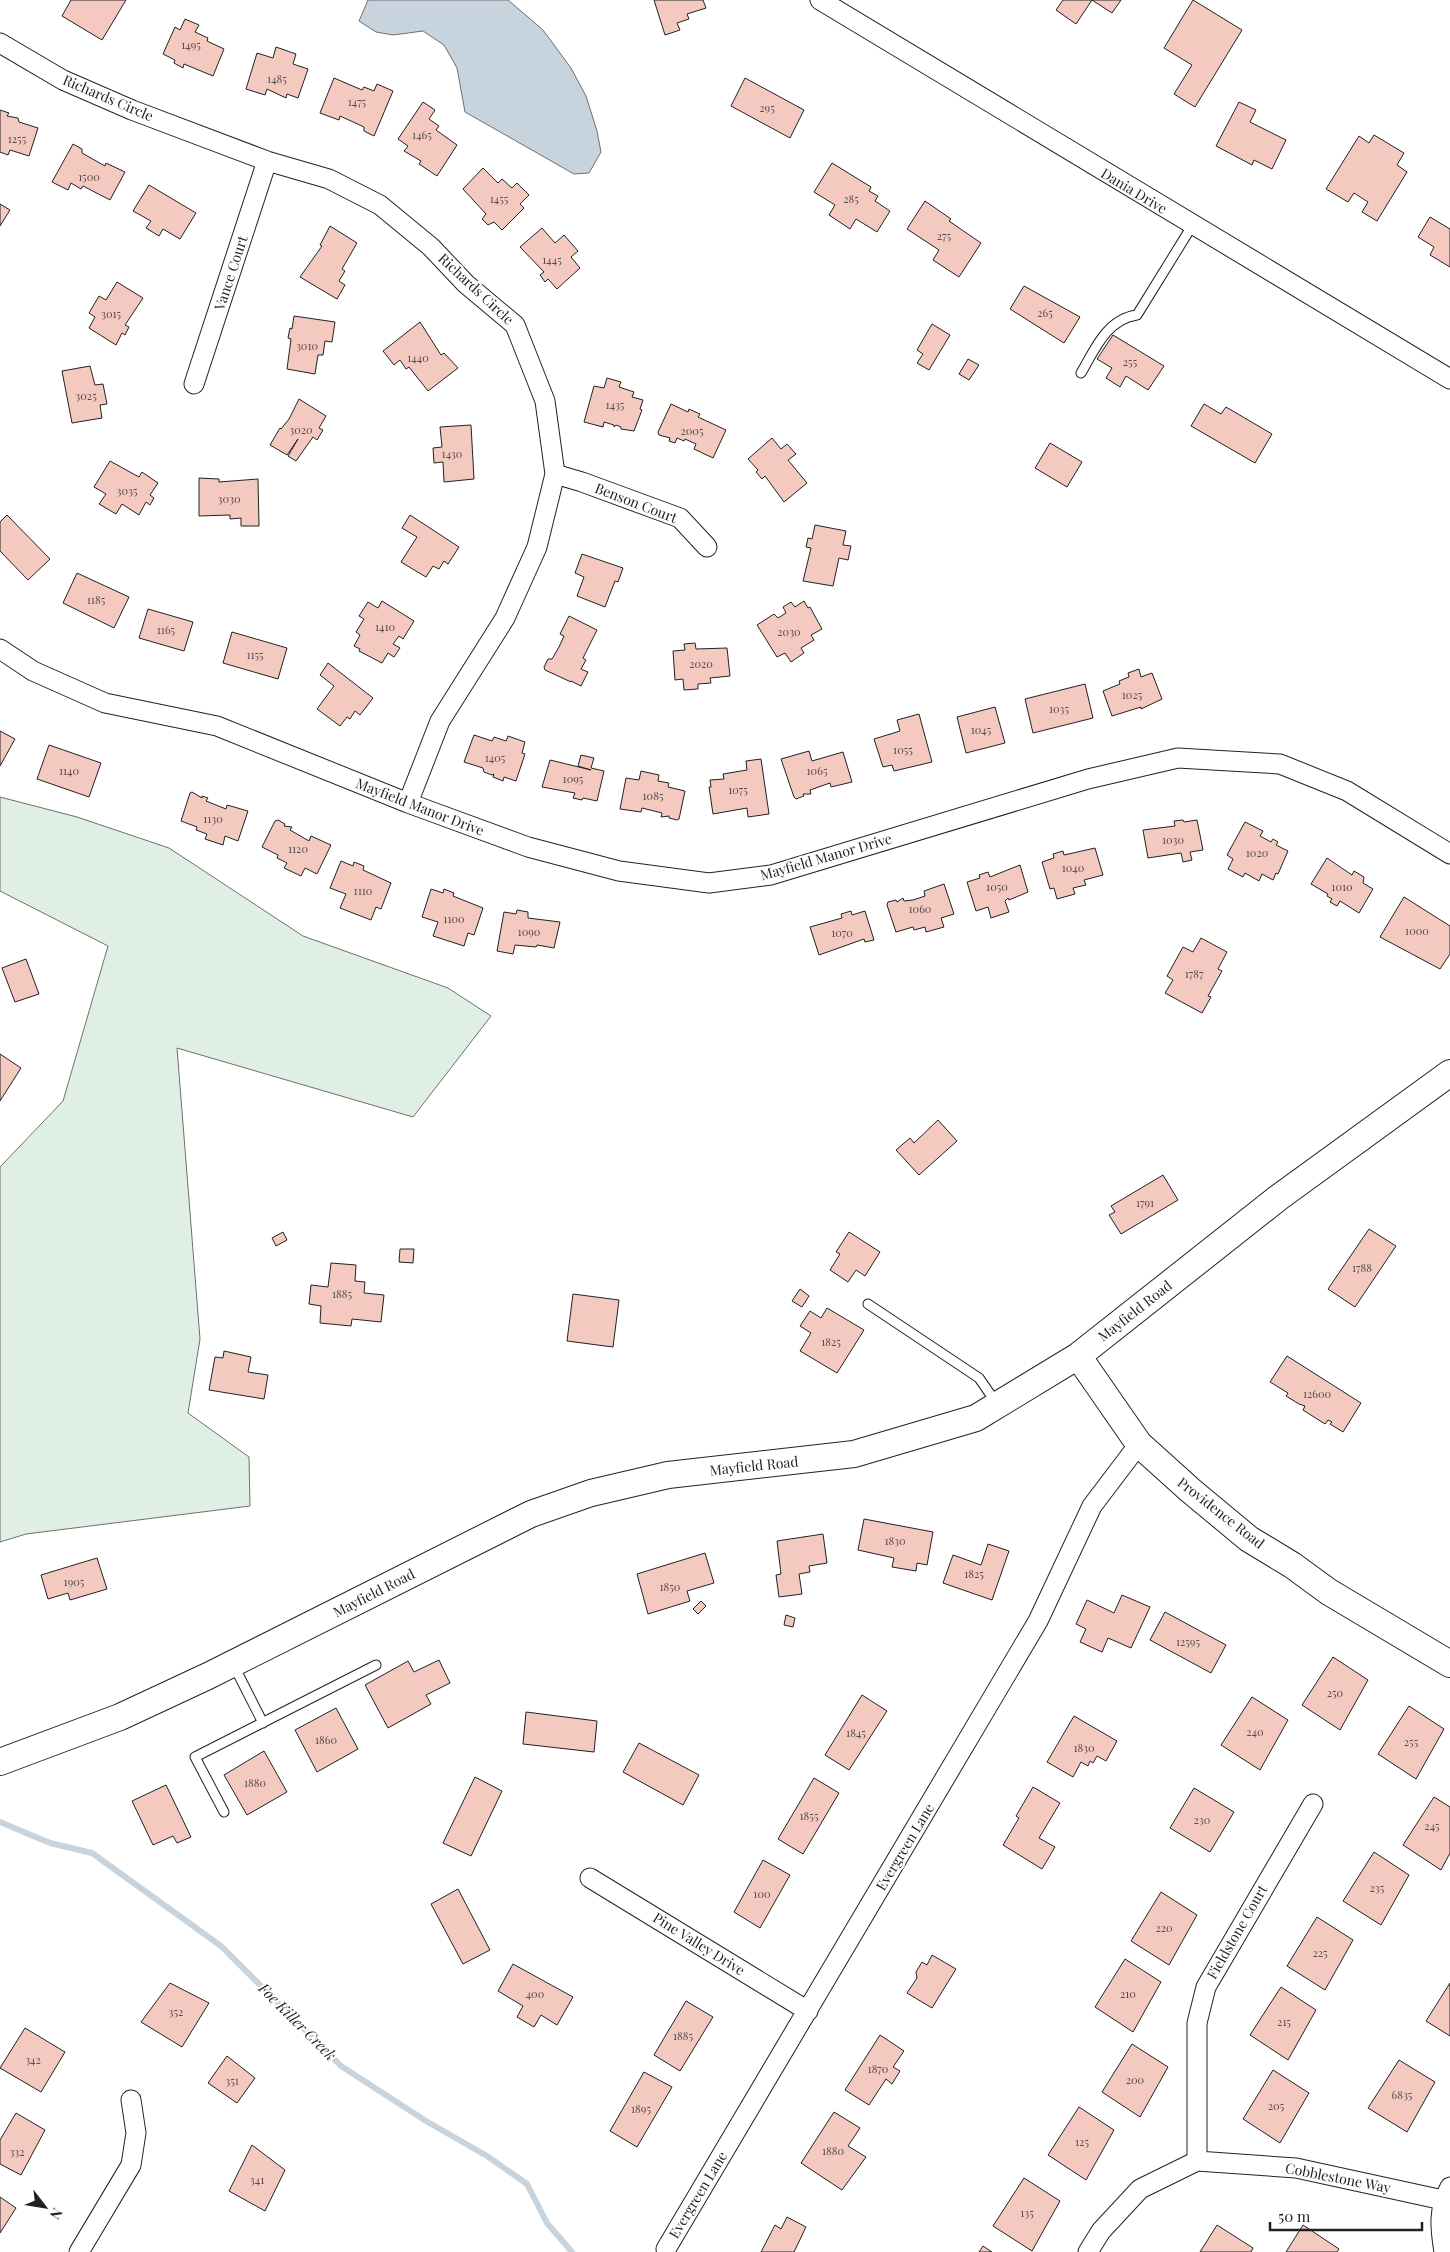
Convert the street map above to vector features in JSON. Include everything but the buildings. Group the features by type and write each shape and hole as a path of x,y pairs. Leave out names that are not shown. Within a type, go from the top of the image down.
{"street":[{"name":"Dania Drive","path":"820,0 1192,226 1450,379"},
{"name":"Richards Circle","path":"0,43 62,80 132,110 267,161 329,179 380,205 431,247 466,284 515,325 545,401 555,474 537,547 506,618 440,721 408,803"},
{"name":"Vance Court","path":"194,384 267,161"},
{"name":"Benson Court","path":"555,474 680,518 707,547"},
{"name":"Mayfield Manor Drive","path":"0,649 33,672 104,702 217,726 408,803 528,847 620,871 709,883 771,875 1088,779 1178,758 1280,764 1347,791 1450,854"},
{"name":"Mayfield Road","path":"0,1762 120,1717 233,1663 531,1514 591,1493 668,1475 854,1454 976,1418 1078,1356 1278,1198 1450,1073"},
{"name":"Providence Road","path":"1078,1356 1139,1444 1249,1539 1292,1565 1329,1592 1450,1664"},
{"name":"Evergreen Lane","path":"664,2250 808,2011 1038,1621 1092,1506 1139,1444"},
{"name":"Fieldstone Court","path":"1197,2161 1197,2022 1206,1987 1313,1804"},
{"name":"Pine Valley Drive","path":"590,1878 808,2011"},
{"path":"78,2252 131,2165 136,2133 131,2100"},
{"name":"Cobblestone Way","path":"1197,2161 1296,2168 1446,2194"},
{"path":"1088,2252 1101,2231 1140,2189 1197,2161"},
{"path":"1444,2252 1440,2220 1446,2194"}],"lane":[{"path":"1081,373 1111,326 1126,316 1137,315 1192,226"},
{"path":"868,1304 979,1378 998,1406"},
{"path":"233,1663 263,1723"},
{"path":"224,1812 195,1757 376,1665"}],"green space":[{"path":"0,797 77,817 169,848 303,936 448,988 491,1016 413,1117 177,1048 200,1339 188,1413 249,1457 250,1506 26,1534 0,1542 0,1167 63,1101 108,946 0,891"}],"shaded area":[{"path":"368,0 508,0 543,30 571,68 586,96 597,131 601,152 589,173 574,174 465,112 457,68 444,45 423,31 393,35 376,32 359,21"}],"waterway":[{"name":"Foe Killer Creek","path":"0,1822 50,1843 92,1853 221,1946 341,2066 426,2121 487,2156 527,2184 547,2223 572,2252"}]}
